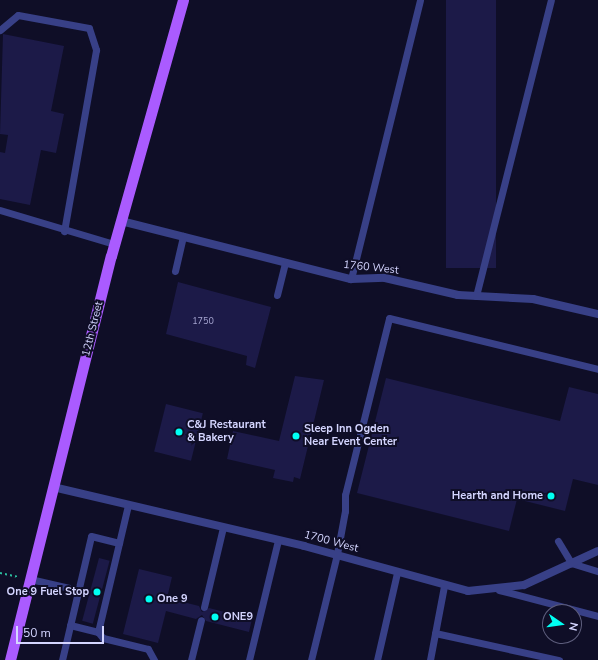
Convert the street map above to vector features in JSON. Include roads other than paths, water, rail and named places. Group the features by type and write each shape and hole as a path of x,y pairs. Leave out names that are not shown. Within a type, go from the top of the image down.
{"main road":[{"name":"12th Street","path":"10,660 114,244 183,0"}],"street":[{"name":"1760 West","path":"121,221 351,279 385,278 476,296 533,299 598,314"},
{"name":"1700 West","path":"53,487 337,554 444,586 468,591 499,590 524,585 598,550"}],"lane":[{"path":"351,279 420,0"},
{"path":"476,296 551,0"},
{"path":"0,30 18,15 89,28 96,50 64,231"},
{"path":"0,210 64,231 114,244"},
{"path":"176,271 184,236"},
{"path":"277,295 285,262"},
{"path":"311,660 346,511 345,496 389,318 598,369"},
{"path":"98,632 128,505"},
{"path":"204,607 223,527"},
{"path":"62,660 91,536 119,543"},
{"path":"249,660 278,540"},
{"path":"558,541 571,563 598,571"},
{"path":"377,660 398,573"},
{"path":"30,579 78,590"},
{"path":"430,660 444,586"},
{"path":"499,590 598,616"},
{"path":"191,660 200,620"},
{"path":"70,625 98,632 103,638 148,649 154,660"},
{"path":"435,633 559,660"}],"place":[{"name":"C&J Restaurant & Bakery","path":"179,432"},
{"name":"Sleep Inn Ogden Near Event Center","path":"296,436"},
{"name":"Hearth and Home","path":"551,496"},
{"name":"One 9 Fuel Stop","path":"97,592"},
{"name":"One 9","path":"149,599"},
{"name":"ONE9","path":"215,617"}]}
